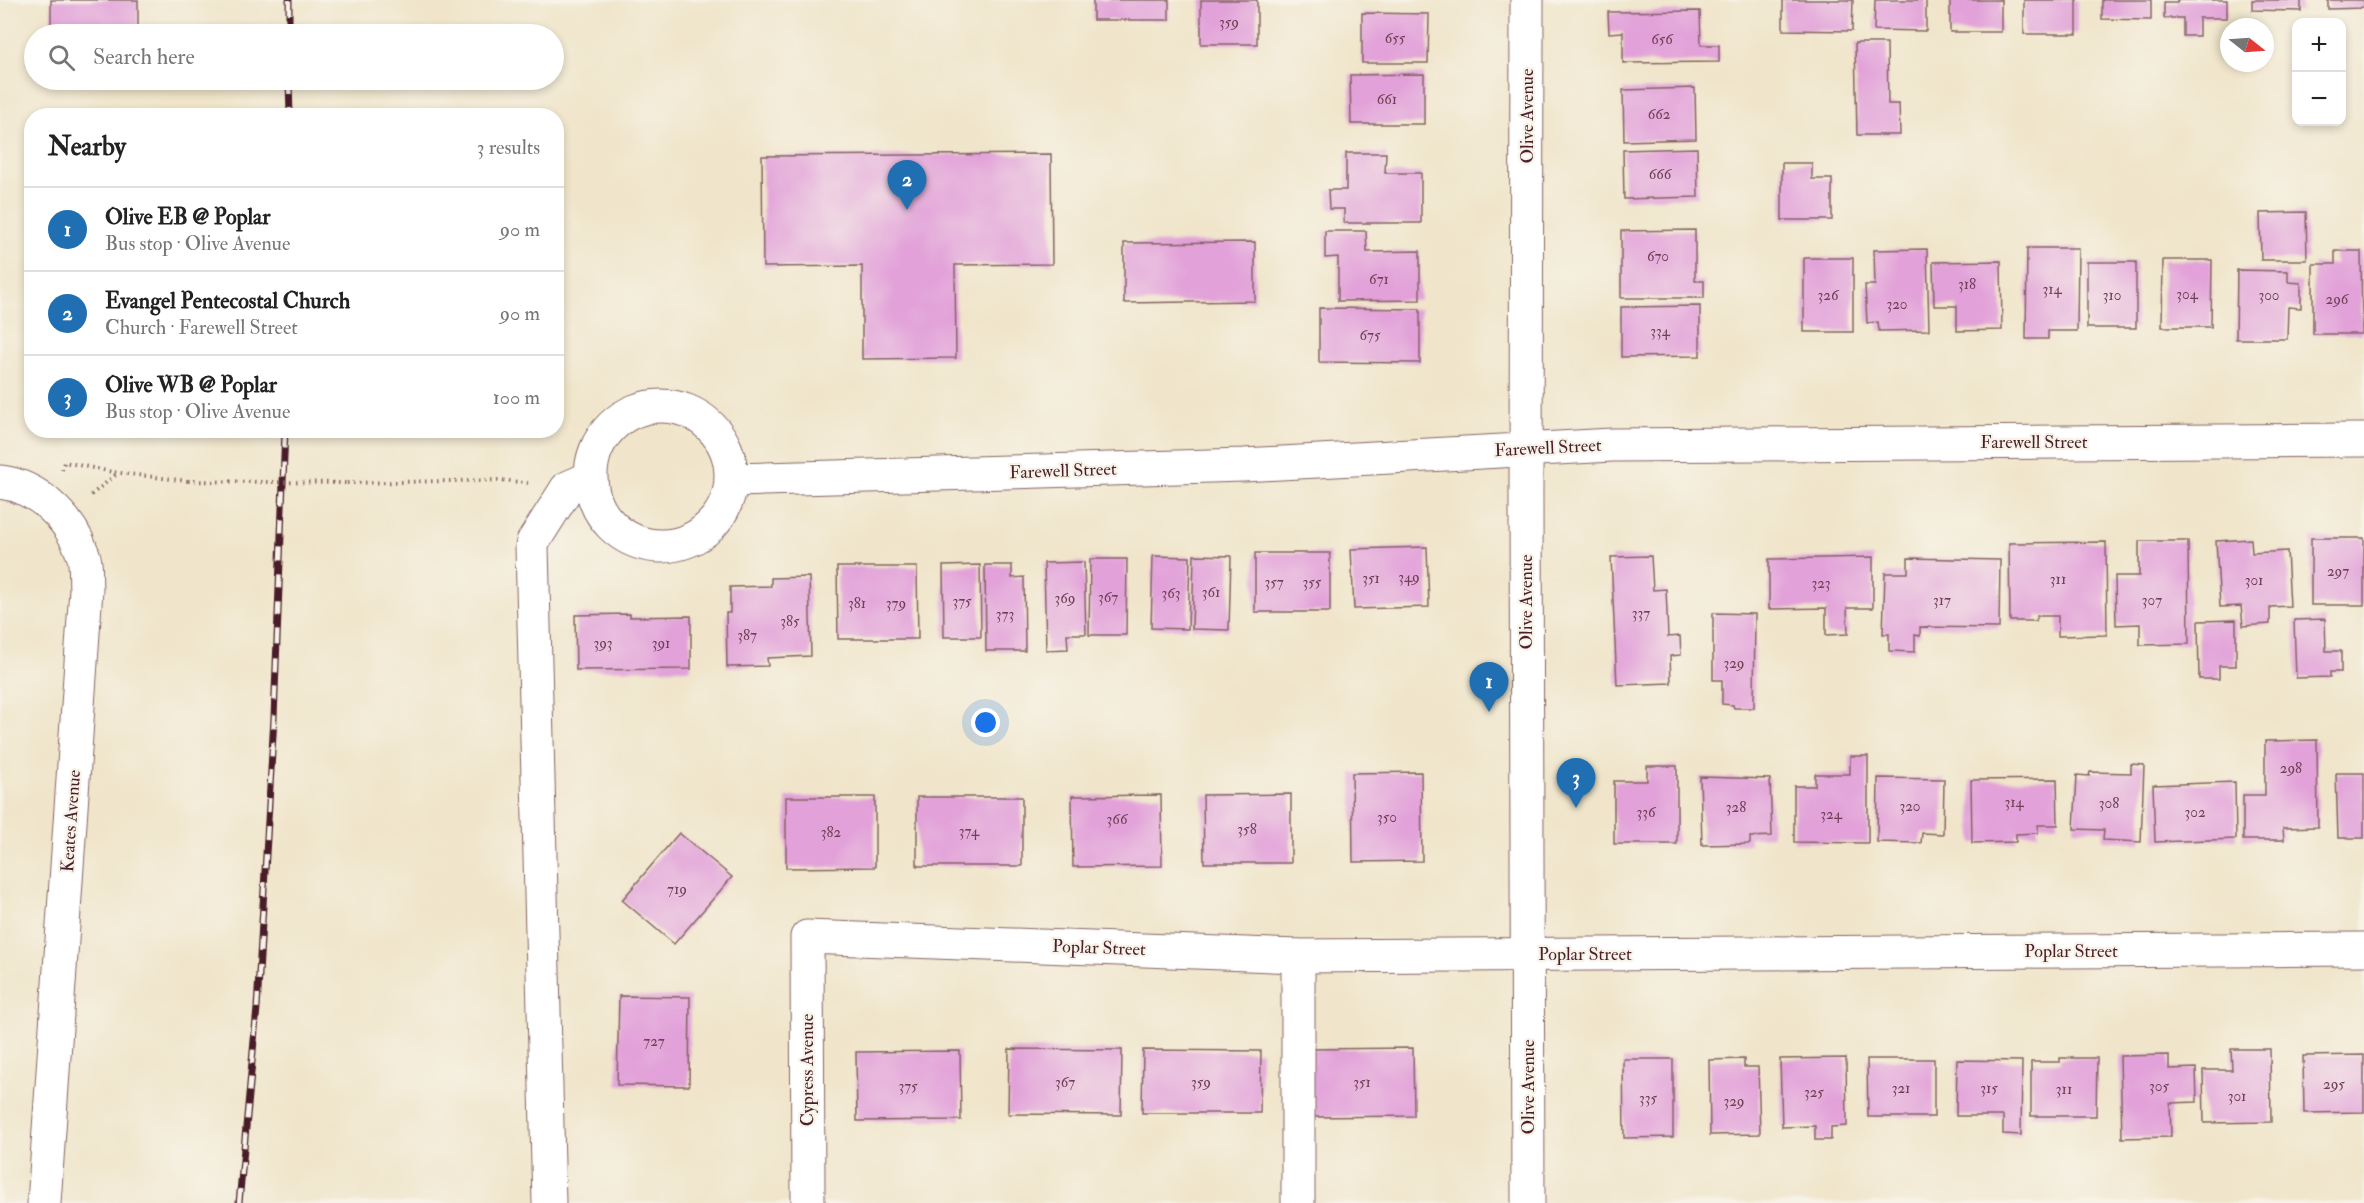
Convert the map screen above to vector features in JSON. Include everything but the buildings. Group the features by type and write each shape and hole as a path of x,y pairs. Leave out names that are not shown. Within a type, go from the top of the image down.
{"street":[{"name":"Olive Avenue","path":"1527,0 1528,1203"},
{"path":"549,1203 533,542 578,483 602,435 619,418 639,408 662,405 684,409 704,420 720,437 729,459 733,480 725,506 711,525 693,539 670,546 646,545 624,537 606,522 595,501 578,483"},
{"name":"Farewell Street","path":"733,480 1244,465 1624,445 2364,440"},
{"name":"Keates Avenue","path":"0,482 9,483 42,498 69,525 83,553 87,589 44,1203"},
{"name":"Poplar Street","path":"807,937 1298,956 2364,949"},
{"name":"Cypress Avenue","path":"807,937 807,1203"},
{"path":"1298,956 1298,1203"}],"path":[{"path":"61,472 64,462 112,472 188,481 346,483 501,480 578,483"}],"railway":[{"path":"289,0 289,24"},
{"path":"289,90 290,108"},
{"path":"239,1203 257,1008 274,718 285,438"}],"place":[{"name":"Evangel Pentecostal Church","path":"907,210"},
{"name":"Olive EB @ Poplar","path":"1489,712"},
{"name":"Olive WB @ Poplar","path":"1576,808"}]}
